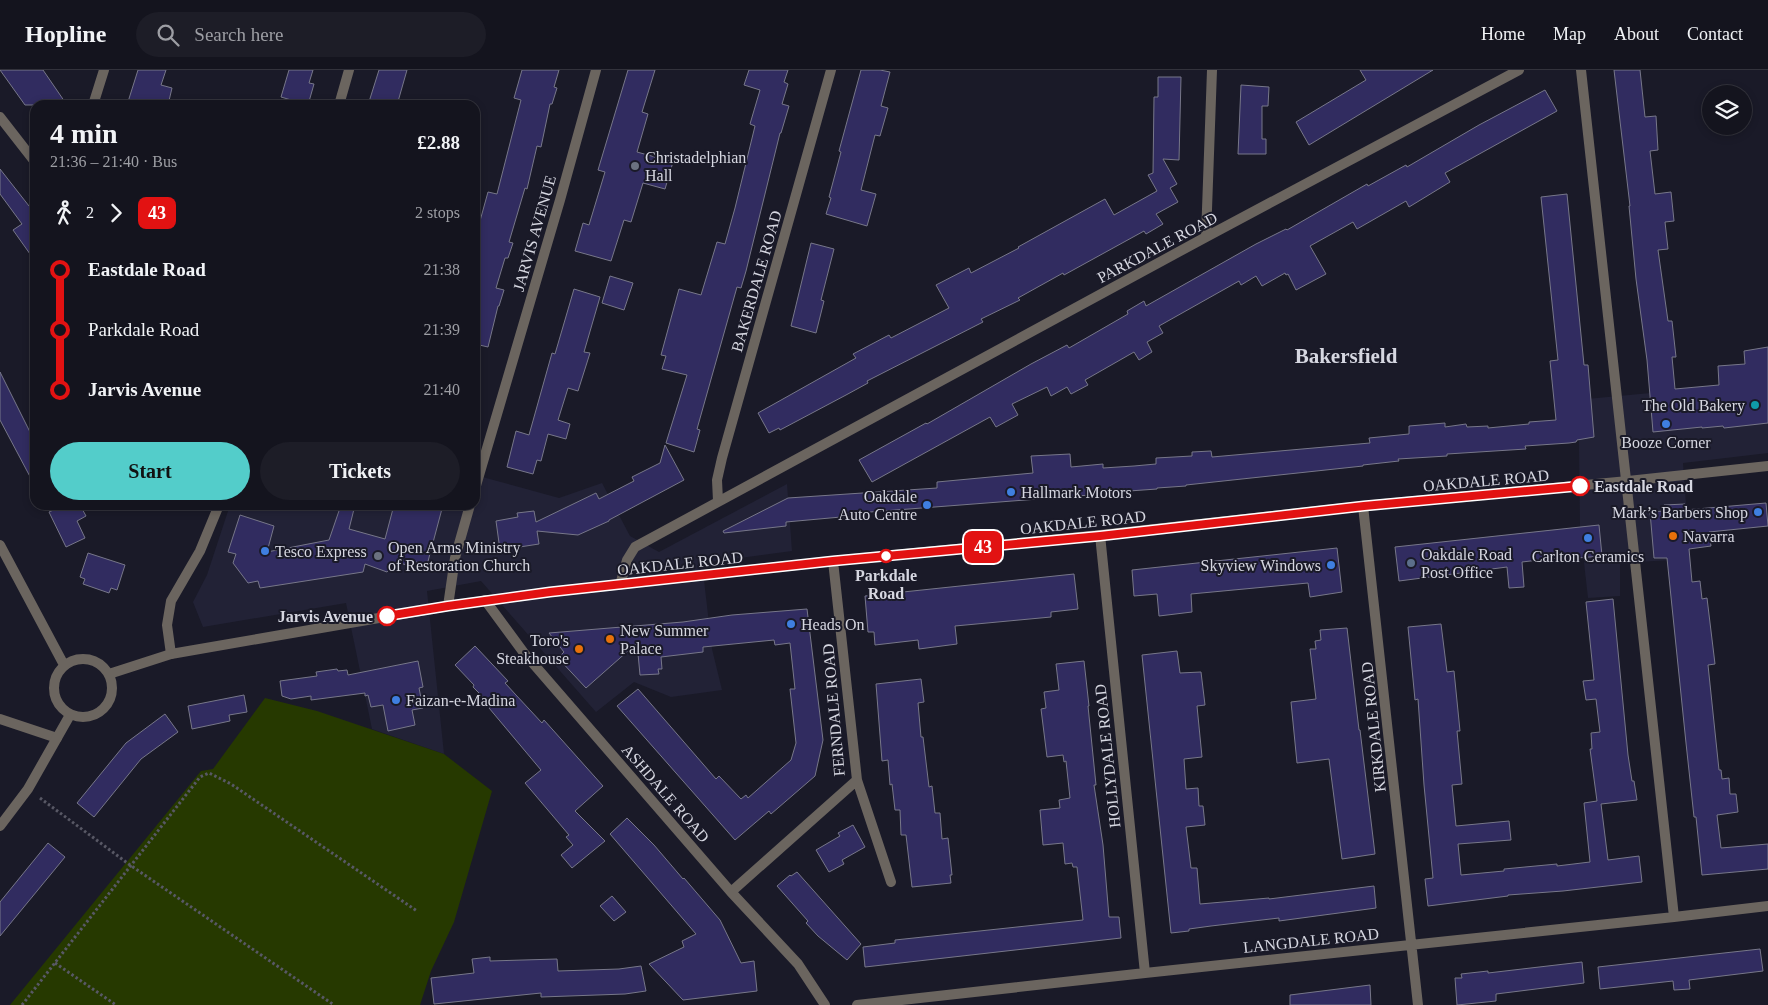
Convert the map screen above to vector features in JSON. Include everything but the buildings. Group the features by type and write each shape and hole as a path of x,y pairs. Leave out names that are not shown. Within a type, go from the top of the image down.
{"street":[{"path":"95,100 104,70"},
{"path":"340,100 349,70"},
{"name":"JARVIS AVENUE","path":"480,472 596,70"},
{"name":"BAKERDALE ROAD","path":"718,501 717,480 722,458 831,70"},
{"path":"1206,237 1212,70"},
{"name":"PARKDALE ROAD","path":"620,585 627,560 635,547 1206,237 1519,70"},
{"path":"1581,70 1628,481 1674,917"},
{"path":"0,116 30,155"},
{"name":"OAKDALE ROAD","path":"109,674 171,654 484,600 833,561 1100,536 1364,506 1768,466"},
{"name":"KIRKDALE ROAD","path":"1364,506 1418,1005"},
{"path":"171,654 167,624 171,601 200,552 216,510"},
{"path":"448,606 455,558 469,510"},
{"name":"HOLLYDALE ROAD","path":"1100,536 1145,973"},
{"path":"0,545 64,665"},
{"name":"FERNDALE ROAD","path":"731,892 857,780 833,561"},
{"name":"ASHDALE ROAD","path":"484,600 524,653 731,892 798,964 825,1005"},
{"path":"83,658 94,660 109,674 112,683 110,701 97,714 79,717 70,715 60,708 54,697 53,685 56,674 64,665 73,660 83,658"},
{"path":"0,826 28,789 70,715"},
{"path":"0,719 5,719 56,738"},
{"path":"857,780 891,882"},
{"name":"LANGDALE ROAD","path":"857,1005 1768,906"}],"path":[{"path":"22,1005 200,777 209,774 231,784 417,911"},
{"path":"28,789 130,865 334,1005"},
{"path":"55,963 116,1005"}],"shaded area":[{"path":"1768,382 1768,453 1683,463 1690,559 1620,563 1620,596 1588,598 1580,527 1579,439 1576,400"},
{"path":"480,476 559,498 602,483 630,536 659,552 787,484 792,551 702,563 712,649 722,690 671,697 634,682 596,712 481,581 427,591 444,754 372,729 346,603 203,627 193,602 207,575 228,510 480,510"}],"green space":[{"path":"265,698 317,711 444,754 492,791 454,922 431,971 420,1005 10,1005 201,771 213,769"}],"bus line":[{"name":"43","path":"387,616 484,600 833,561 1100,536 1364,506 1580,486"}],"place":[{"name":"Christadelphian Hall","path":"635,166"},
{"name":"The Old Bakery","path":"1755,405"},
{"name":"Booze Corner","path":"1666,424"},
{"name":"Eastdale Road","path":"1580,486"},
{"name":"Hallmark Motors","path":"1011,492"},
{"name":"Oakdale Auto Centre","path":"927,505"},
{"name":"Mark’s Barbers Shop","path":"1758,512"},
{"name":"Navarra","path":"1673,536"},
{"name":"Carlton Ceramics","path":"1588,538"},
{"name":"Tesco Express","path":"265,551"},
{"name":"Open Arms Ministry of Restoration Church","path":"378,556"},
{"name":"Parkdale Road","path":"886,556"},
{"name":"Oakdale Road Post Office","path":"1411,563"},
{"name":"Skyview Windows","path":"1331,565"},
{"name":"Jarvis Avenue","path":"387,616"},
{"name":"Heads On","path":"791,624"},
{"name":"New Summer Palace","path":"610,639"},
{"name":"Toro's Steakhouse","path":"579,649"},
{"name":"Faizan-e-Madina","path":"396,700"}],"district":[{"name":"Bakersfield","path":"1346,356"}]}
